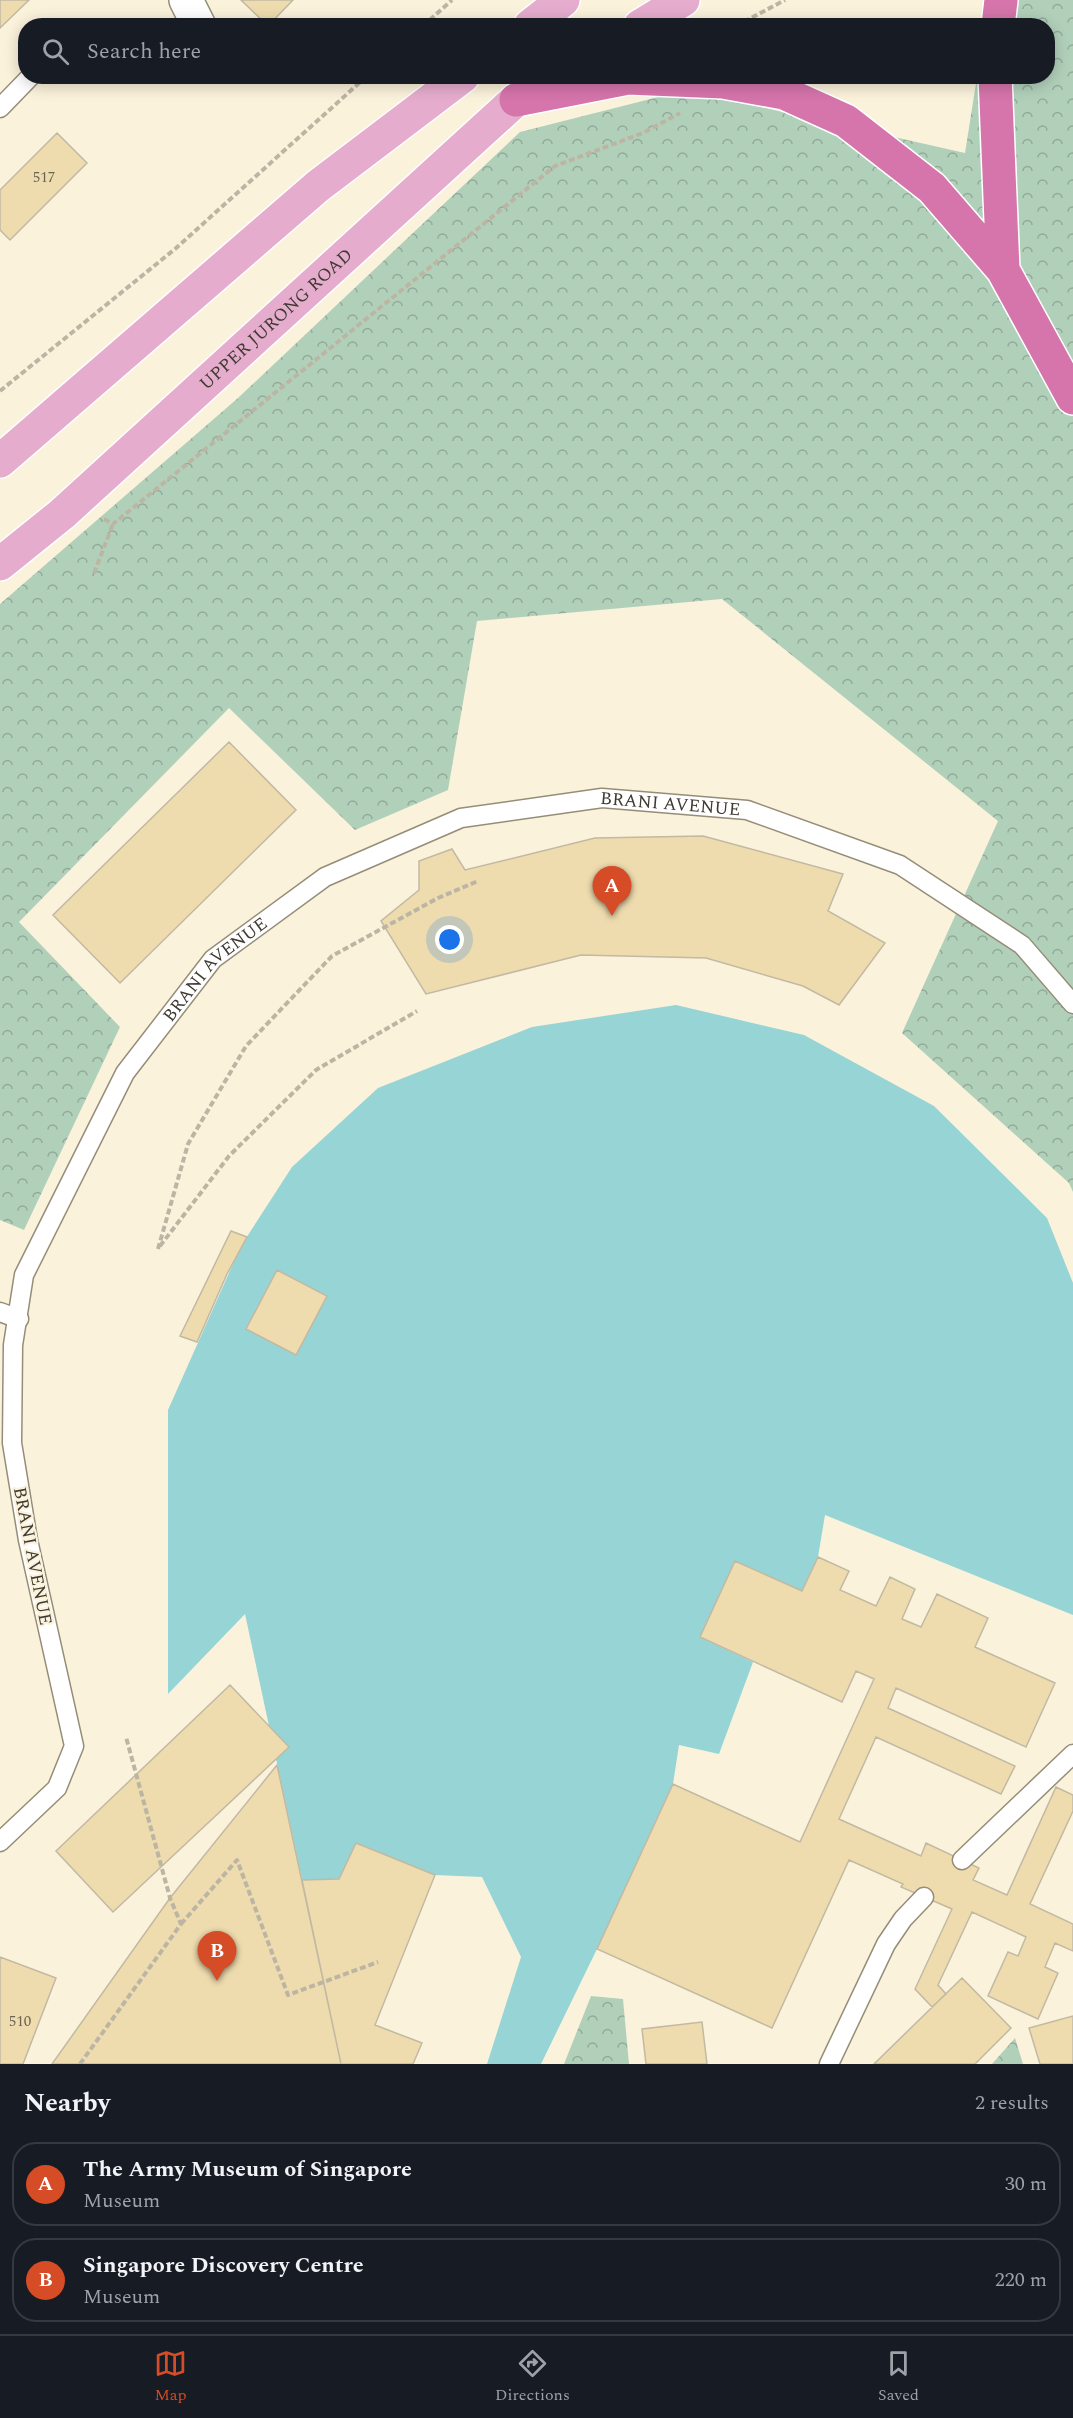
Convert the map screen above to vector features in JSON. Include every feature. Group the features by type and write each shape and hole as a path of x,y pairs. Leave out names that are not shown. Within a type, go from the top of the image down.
{"highway":[{"path":"999,18 1001,0"},
{"path":"516,100 597,84"},
{"path":"734,84 784,93 846,121 932,188 1003,270 1073,398"},
{"path":"995,84 1003,270"}],"main road":[{"path":"540,18 563,0"},
{"path":"653,18 683,0"},
{"path":"0,461 318,186 452,84"},
{"name":"UPPER JURONG ROAD","path":"0,564 62,514 516,100 542,84"}],"street":[{"path":"186,0 195,18"}],"lane":[{"path":"0,108 23,84"},
{"name":"BRANI AVENUE","path":"0,1842 57,1788 74,1746 28,1540 12,1443 14,1345 24,1275 125,1073 213,959 326,877 461,818 602,798 747,810 900,865 1022,945 1073,1004"},
{"path":"0,1312 19,1319"},
{"path":"962,1860 1073,1754"},
{"path":"830,2064 886,1944 903,1919 924,1897"}],"path":[{"path":"432,18 452,0"},
{"path":"751,18 784,0"},
{"path":"0,391 175,249 358,84"},
{"path":"94,573 112,524 555,166 643,133 684,110"},
{"path":"98,518 112,524"},
{"path":"417,1011 316,1070 229,1156 158,1249 188,1144 246,1046 332,956 438,898 478,881"},
{"path":"126,1737 170,1898 181,1924"},
{"path":"80,2064 181,1924 237,1860 288,1995 378,1962"}],"green space":[{"path":"988,0 1073,0 1073,1192 1069,1183 902,1033 998,821 722,599 477,621 448,790 355,830 229,708 19,922 120,1027 24,1230 0,1220 0,604 238,398 520,132 686,90 965,153 976,84 1055,84 1055,18 985,18"},
{"path":"591,1996 623,1999 629,2064 564,2064"},
{"path":"1015,2038 1023,2064 992,2064"}],"water":[{"path":"676,1005 804,1035 934,1106 1047,1218 1073,1283 1073,1615 825,1515 818,1557 802,1591 735,1561 700,1637 753,1662 719,1754 679,1745 673,1784 541,2064 487,2064 521,1957 482,1877 435,1875 357,1843 339,1879 302,1880 245,1614 168,1694 168,1410 241,1246 292,1167 378,1088 532,1027"}],"building":[{"path":"0,0 29,0 0,28"},
{"path":"241,0 293,0 276,18 260,18"},
{"path":"57,133 87,163 10,240 0,230 0,190"},
{"path":"229,742 296,810 120,983 53,915"},
{"path":"703,836 843,874 828,911 885,943 839,1005 803,986 706,958 581,955 426,994 381,921 419,890 419,861 452,849 465,870 595,838"},
{"path":"231,1231 247,1237 227,1274 197,1342 180,1336"},
{"path":"277,1270 327,1296 296,1355 246,1329"},
{"path":"818,1557 849,1571 840,1590 876,1606 890,1577 915,1589 902,1619 921,1627 937,1594 988,1618 975,1647 1055,1683 1026,1747 896,1688 888,1708 1015,1766 1001,1794 876,1737 839,1819 921,1856 926,1843 979,1868 973,1880 1007,1895 1056,1787 1073,1795 1073,1811 1030,1904 1073,1924 1073,1951 1055,1943 1045,1967 1058,1973 1038,2019 988,1996 1008,1952 1018,1956 1026,1937 972,1912 938,1985 946,1994 932,2007 915,1989 952,1909 901,1887 903,1884 849,1860 772,2028 597,1949 673,1784 800,1842 874,1679 856,1671 842,1702 700,1637 735,1561 802,1591"},
{"path":"230,1685 289,1747 113,1912 56,1851"},
{"path":"277,1765 341,2064 52,2064 170,1898"},
{"path":"356,1843 435,1875 375,2025 422,2043 413,2064 341,2064 302,1880 339,1879"},
{"path":"0,1957 56,1978 23,2064 0,2064"},
{"path":"962,1978 1011,2028 975,2064 874,2064"},
{"path":"1073,2016 1073,2064 1040,2064 1029,2028"},
{"path":"702,2022 707,2064 646,2064 642,2029"}],"place":[{"name":"The Army Museum of Singapore","path":"612,916"},
{"name":"Singapore Discovery Centre","path":"217,1981"}]}
